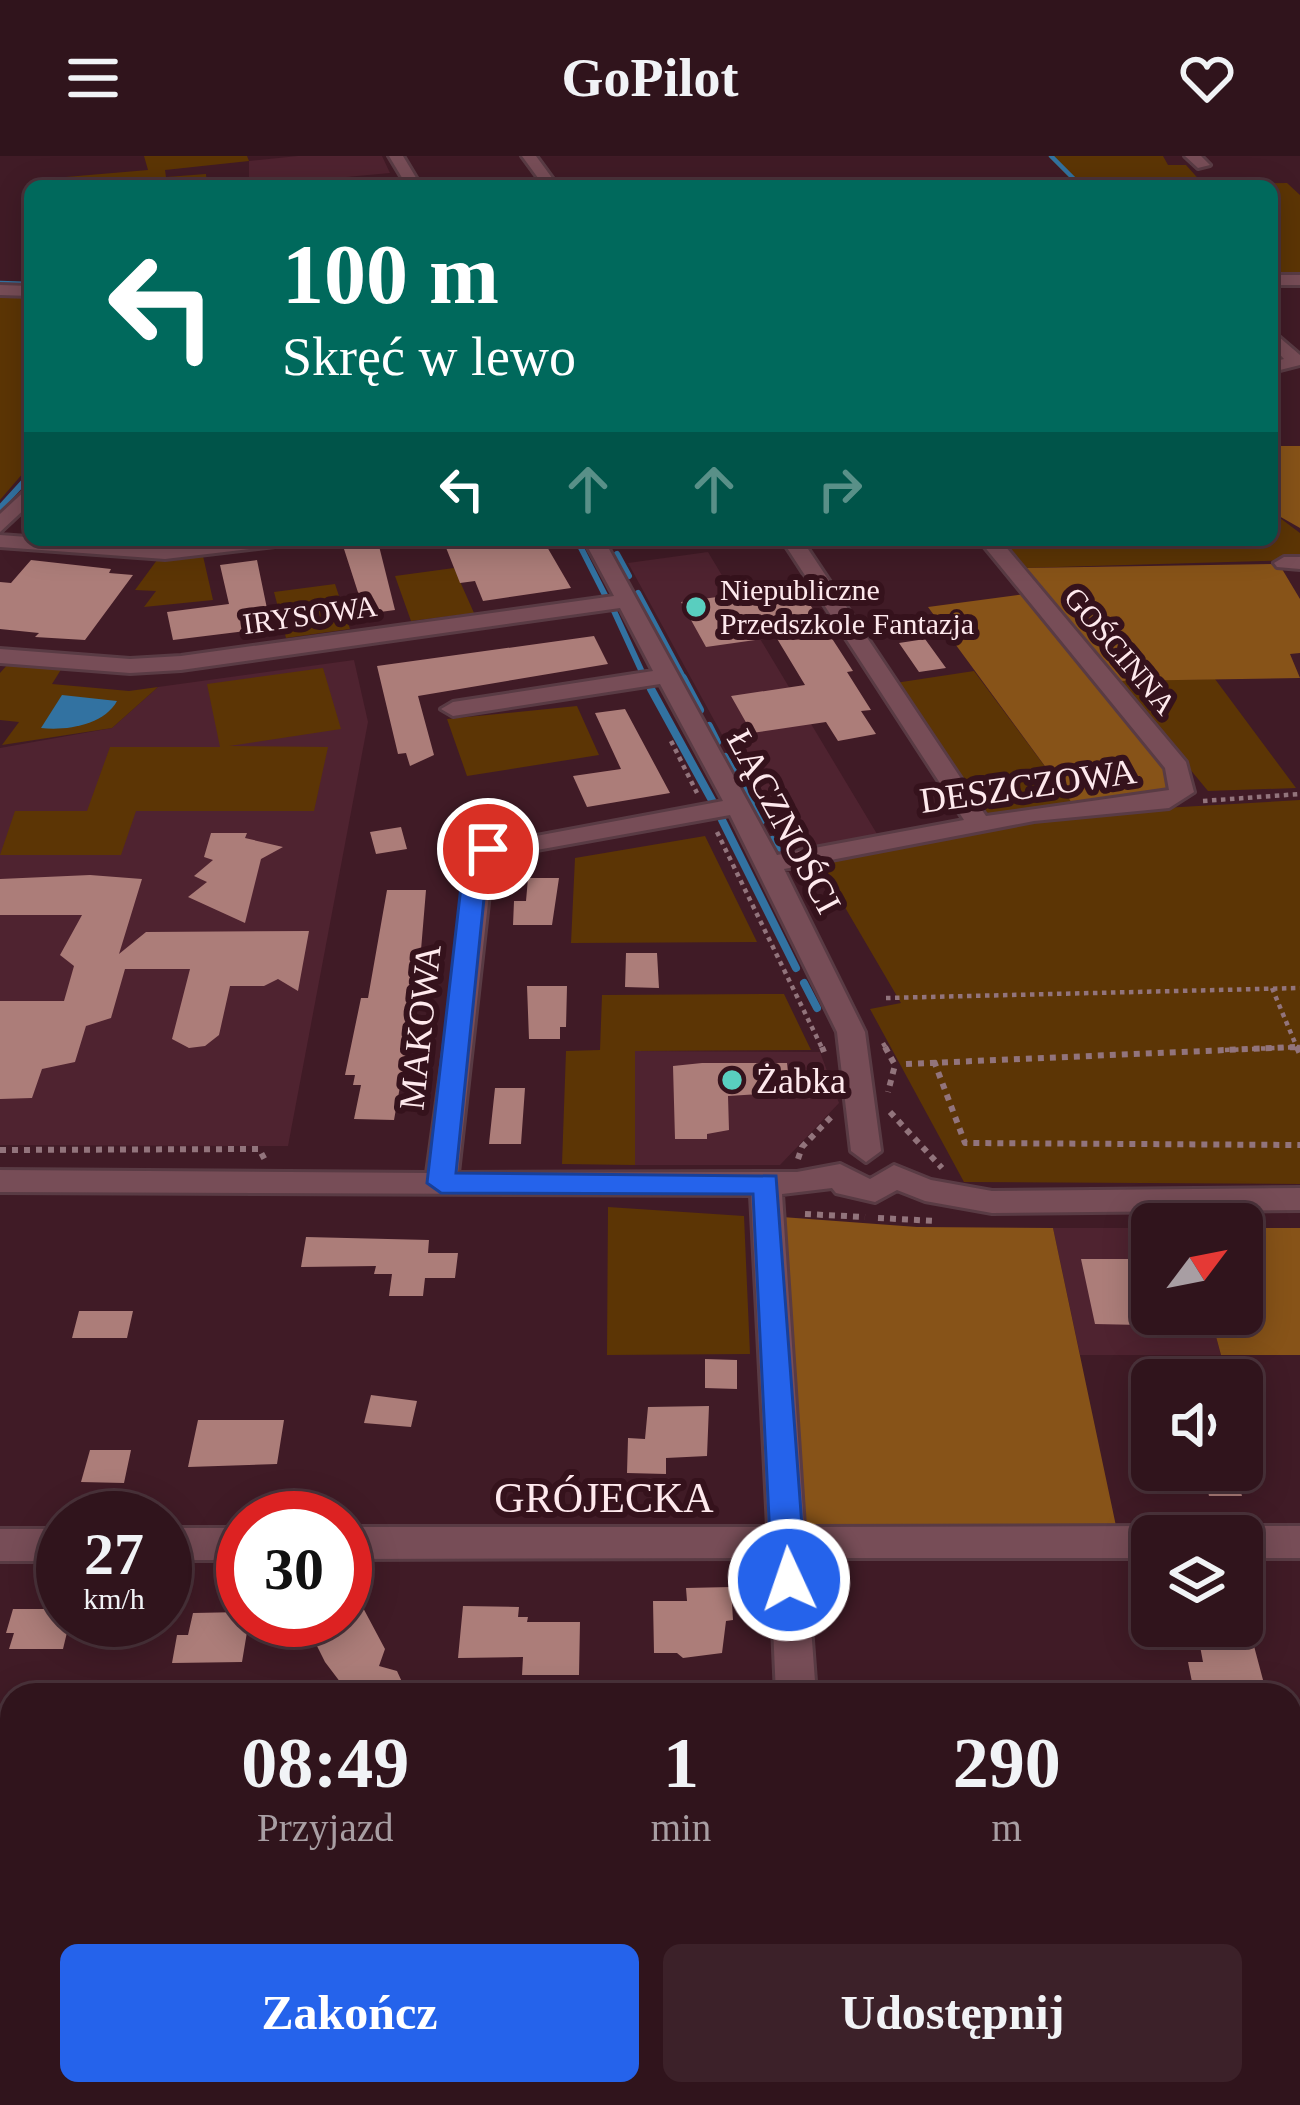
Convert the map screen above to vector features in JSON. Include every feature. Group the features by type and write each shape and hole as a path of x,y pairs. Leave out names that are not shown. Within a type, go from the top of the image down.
{"street":[{"path":"1278,342 1296,361 1278,366"},
{"path":"0,526 24,500"},
{"path":"69,546 165,553 224,546"},
{"name":"ŁĄCZNOŚCI","path":"597,546 769,864 851,1032 866,1151"},
{"path":"796,546 980,825"},
{"name":"GOŚCINNA","path":"994,546 1178,767 1183,792 1169,801"},
{"name":"IRYSOWA","path":"0,656 130,666 181,663 626,602"},
{"path":"453,709 665,676"},
{"name":"DESZCZOWA","path":"769,864 1067,809 1169,801"},
{"name":"MAKOWA","path":"441,1183 481,853 737,806"},
{"path":"839,1175 844,1158 866,1151 888,1159 894,1176"},
{"path":"0,1181 441,1183 839,1175"},
{"path":"839,1175 847,1185 875,1191 894,1176"},
{"path":"780,1176 787,1540 795,1683"},
{"path":"894,1176 956,1197 992,1202 1300,1199"},
{"name":"GRÓJECKA","path":"372,1544 1131,1542"},
{"path":"1263,1542 1300,1542"},
{"path":"0,1546 36,1545"}],"path":[{"name":"DESZCZOWA","path":"1169,801 1300,794"},
{"path":"906,1064 1299,1050 1272,988"},
{"path":"886,998 1300,988"},
{"path":"934,1061 965,1143 1300,1145"},
{"path":"780,1176 842,1106"},
{"path":"884,1107 915,1134 951,1180 956,1197"}],"shaded area":[{"path":"144,156 247,156 249,161 165,170 166,177 206,174 206,180 54,178 148,170"},
{"path":"382,156 390,173 249,180 249,161"},
{"path":"1048,156 1163,156 1168,165 1186,165 1199,180 1071,180"},
{"path":"1278,183 1287,183 1300,195 1300,274 1278,274"},
{"path":"0,294 24,295 24,472 0,500"},
{"path":"1278,446 1300,446 1300,528 1278,515"},
{"path":"1278,516 1300,533 1300,560 1023,568 1004,546 1278,546"},
{"path":"708,552 880,839 806,853 783,846 628,563"},
{"path":"203,556 213,600 144,607 156,591 135,590 157,560"},
{"path":"1279,564 1300,599 1300,653 1290,654 1300,678 1117,681 1023,568"},
{"path":"454,568 474,613 411,621 395,576"},
{"path":"335,584 350,629 286,638 274,592"},
{"path":"1025,594 1170,770 1170,784 1159,796 1072,803 928,607"},
{"path":"354,660 368,722 288,1146 0,1145 0,748 112,728 158,687"},
{"path":"8,664 62,668 52,684 129,691 158,687 112,728 2,745 19,722 0,720 0,673"},
{"path":"323,668 341,729 229,746 328,747 314,811 136,811 121,855 0,855 15,811 87,811 110,747 220,747 207,684"},
{"path":"974,671 1072,803 994,816 983,810 895,683"},
{"path":"1215,679 1296,788 1208,791 1117,681"},
{"path":"577,706 599,755 467,776 447,719"},
{"path":"1300,800 1300,1184 964,1182 870,1009 901,1003 819,863 1077,813"},
{"path":"705,836 757,942 571,943 575,858"},
{"path":"784,994 811,1050 635,1051 635,1165 562,1164 566,1051 600,1050 602,995"},
{"path":"635,1051 820,1052 839,1103 780,1165 635,1165"},
{"path":"608,1207 744,1216 750,1354 607,1355"},
{"path":"782,1217 917,1227 1053,1228 1116,1526 802,1524"},
{"path":"1053,1228 1131,1228 1131,1335 1216,1335 1221,1355 1080,1355"},
{"path":"1263,1228 1300,1228 1300,1355 1221,1355 1216,1335 1263,1335"}],"water":[{"path":"62,695 117,701 103,716 84,725 41,728"}],"building":[{"path":"379,546 395,610 365,614 344,549"},
{"path":"445,546 546,546 571,588 483,601 475,581 460,583"},
{"path":"31,560 133,575 85,640 0,629 0,582 11,583"},
{"path":"257,560 271,628 173,640 167,612 229,604 220,565"},
{"path":"769,582 798,586 853,671 847,672 871,710 861,711 876,734 838,741 826,722 752,733 731,696 805,685 776,637 706,647 681,602 746,593 741,586"},
{"path":"594,636 608,664 418,696 434,755 410,766 406,753 398,754 377,666"},
{"path":"925,639 946,668 919,672 899,643"},
{"path":"625,709 670,793 587,807 573,776 621,769 595,713"},
{"path":"401,827 407,849 376,854 370,832"},
{"path":"211,833 247,833 245,838 283,847 261,859 245,923 188,897 207,882 194,876 213,860 204,857"},
{"path":"90,875 142,879 119,954 146,932 309,931 298,991 278,979 264,986 230,986 219,1035 205,1046 189,1048 172,1039 190,969 125,969 111,1018 86,1026 75,1062 42,1069 32,1098 0,1099 0,1001 64,1001 74,966 60,955 82,915 0,915 0,879"},
{"path":"528,878 559,878 552,925 513,925 514,901 526,901"},
{"path":"387,890 426,890 418,986 394,1120 354,1119 361,1085 353,1085 355,1075 345,1075 361,998 368,998"},
{"path":"626,953 657,953 659,988 625,987"},
{"path":"527,986 567,986 566,1027 560,1027 560,1039 529,1039"},
{"path":"787,1063 790,1092 728,1096 729,1130 707,1134 707,1139 675,1139 673,1066"},
{"path":"495,1088 525,1088 521,1144 489,1144"},
{"path":"306,1237 429,1240 428,1253 458,1253 455,1278 425,1278 423,1296 389,1296 392,1274 374,1274 376,1266 301,1267"},
{"path":"1081,1259 1131,1259 1131,1325 1095,1324"},
{"path":"79,1311 133,1311 127,1338 72,1338"},
{"path":"705,1359 737,1360 737,1389 705,1388"},
{"path":"371,1395 417,1401 411,1427 364,1423"},
{"path":"709,1406 707,1456 666,1458 666,1474 627,1473 628,1438 645,1439 648,1407"},
{"path":"198,1420 284,1420 277,1464 188,1467"},
{"path":"90,1450 131,1450 124,1483 81,1482"},
{"path":"1208,1491 1241,1491 1242,1496 1209,1496"},
{"path":"731,1587 733,1620 726,1621 722,1653 683,1658 677,1653 654,1653 653,1601 687,1601 686,1588"},
{"path":"463,1606 519,1607 518,1617 528,1617 527,1622 580,1622 579,1675 522,1675 523,1657 458,1658"},
{"path":"13,1609 36,1609 36,1647 63,1649 9,1649 14,1633 6,1633"},
{"path":"193,1613 216,1613 216,1647 244,1647 242,1662 172,1663 175,1647 192,1647"},
{"path":"372,1625 385,1649 379,1666 397,1671 402,1683 341,1683 318,1647 372,1647"},
{"path":"1200,1647 1254,1647 1264,1683 1192,1683 1188,1662 1203,1662"}],"waterway":[{"path":"1051,156 1075,180"},
{"path":"0,283 24,284"},
{"path":"0,508 24,482"},
{"path":"580,546 607,599"},
{"path":"617,554 629,576"},
{"path":"638,593 685,681"},
{"path":"614,611 642,672"},
{"path":"683,678 700,710"},
{"path":"651,689 713,802"},
{"path":"709,726 717,742"},
{"path":"725,757 761,821"},
{"path":"722,820 796,968"},
{"path":"772,840 778,851"},
{"path":"804,983 817,1008"}],"place":[{"name":"Niepubliczne Przedszkole Fantazja","path":"696,607"},
{"name":"Żabka","path":"732,1080"}],"route":[{"path":"488,849 481,853 475,869 441,1183 766,1184 789,1580"}]}
